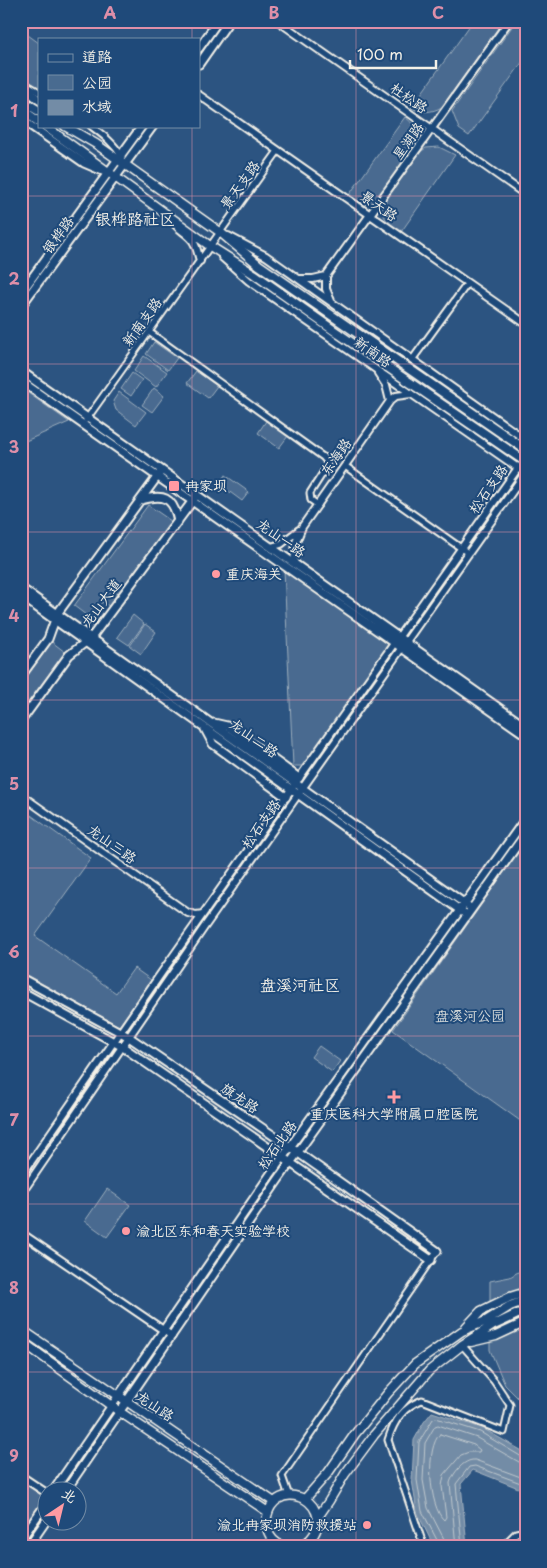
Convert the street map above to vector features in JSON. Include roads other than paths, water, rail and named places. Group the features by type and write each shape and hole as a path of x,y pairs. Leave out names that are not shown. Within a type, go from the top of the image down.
{"main road":[{"path":"200,47 218,21"},
{"path":"200,63 230,21"},
{"path":"21,85 38,101"},
{"path":"21,92 38,101"},
{"path":"21,100 38,110"},
{"path":"21,109 38,121"},
{"path":"21,119 84,163 112,175 141,128"},
{"name":"新南路","path":"47,128 210,246 254,274 526,462"},
{"name":"新南路","path":"68,128 121,160 220,232 259,265 526,450"},
{"path":"75,128 96,144"},
{"path":"121,160 151,128"},
{"name":"银桦路","path":"21,293 112,175"},
{"name":"银桦路","path":"21,306 112,175"},
{"name":"龙山一路","path":"21,371 85,421 397,639 526,735"},
{"name":"龙山一路","path":"21,381 85,421"},
{"name":"龙山大道","path":"21,676 48,639 56,617 160,474"},
{"path":"141,500 164,497 172,502 178,521"},
{"name":"龙山一路","path":"195,498 294,563 397,639"},
{"name":"龙山大道","path":"21,721 69,655 88,640 195,498"},
{"name":"龙山二路","path":"21,588 56,617 206,724 296,783 300,791 463,907 473,909"},
{"name":"龙山二路","path":"21,596 56,617"},
{"name":"龙山一路","path":"404,644 526,726"},
{"path":"206,724 214,744 286,796"},
{"name":"松石北路","path":"61,1480 290,1147 526,818"},
{"name":"松石北路","path":"73,1480 291,1162 526,833"},
{"name":"龙山二路","path":"463,907 468,916"},
{"name":"旗龙路","path":"21,978 120,1032 290,1147 437,1251"},
{"path":"21,991 123,1046 430,1260"},
{"path":"305,1499 328,1473 355,1434 388,1393 416,1364 462,1331 481,1312 526,1292"},
{"path":"462,1331 510,1306 526,1300"},
{"path":"318,1517 330,1502 345,1474 380,1428 428,1371 462,1345 492,1326 526,1310"},
{"path":"462,1345 496,1336 526,1322"},
{"name":"龙山路","path":"21,1329 274,1502"},
{"name":"龙山路","path":"21,1341 120,1412 268,1512"},
{"path":"288,1547 274,1545 267,1529 266,1520 274,1502 289,1496 305,1499 315,1510 318,1517 318,1526 315,1534 309,1541 296,1547"},
{"path":"21,1539 38,1515"},
{"path":"28,1547 40,1530"}],"street":[{"name":"杜松路","path":"278,21 526,195"},
{"name":"星湖路","path":"326,276 509,21"},
{"path":"21,80 38,91"},
{"name":"景天路","path":"200,96 526,324"},
{"path":"94,128 107,138 121,160"},
{"name":"景天支路","path":"220,232 278,150"},
{"path":"170,217 174,226 192,239 200,260"},
{"name":"新南支路","path":"85,421 220,232"},
{"name":"新南路","path":"220,232 266,256 526,440"},
{"name":"新南路","path":"210,246 249,281 526,473"},
{"path":"298,279 313,280 326,276 326,289 331,302"},
{"path":"412,360 467,284"},
{"path":"149,332 323,457 327,462 326,468 310,493 311,500 318,505"},
{"path":"376,370 386,385 390,401 396,396 411,394"},
{"name":"东海路","path":"293,540 390,401"},
{"name":"松石支路","path":"21,1176 120,1032 526,455"},
{"path":"345,466 468,553"},
{"name":"松石支路","path":"21,1194 205,926 526,473"},
{"path":"271,547 293,540 294,563"},
{"name":"龙山三路","path":"21,795 188,913"},
{"path":"188,913 203,914"},
{"path":"188,913 193,929"},
{"path":"21,1233 172,1336"},
{"path":"289,1496 282,1476 437,1251"},
{"path":"424,1547 388,1440 392,1427 411,1404 422,1400 504,1432 508,1418 510,1405 494,1381 462,1345"},
{"path":"21,1476 38,1487"},
{"path":"502,1547 516,1533 526,1531"}],"water":[{"path":"432,1412 482,1428 526,1453 526,1491 473,1470 461,1484 467,1547 434,1547 417,1512 412,1480 414,1440"}],"place":[{"name":"冉家坝","path":"174,486"},
{"name":"重庆海关","path":"216,574"},
{"name":"重庆医科大学附属口腔医院","path":"394,1097"},
{"name":"渝北区东和春天实验学校","path":"126,1231"},
{"name":"渝北冉家坝消防救援站","path":"367,1525"}],"district":[{"name":"银桦路社区","path":"135,219"},
{"name":"盘溪河社区","path":"300,985"}],"park label":[{"name":"盘溪河公园","path":"470,1016"}]}
